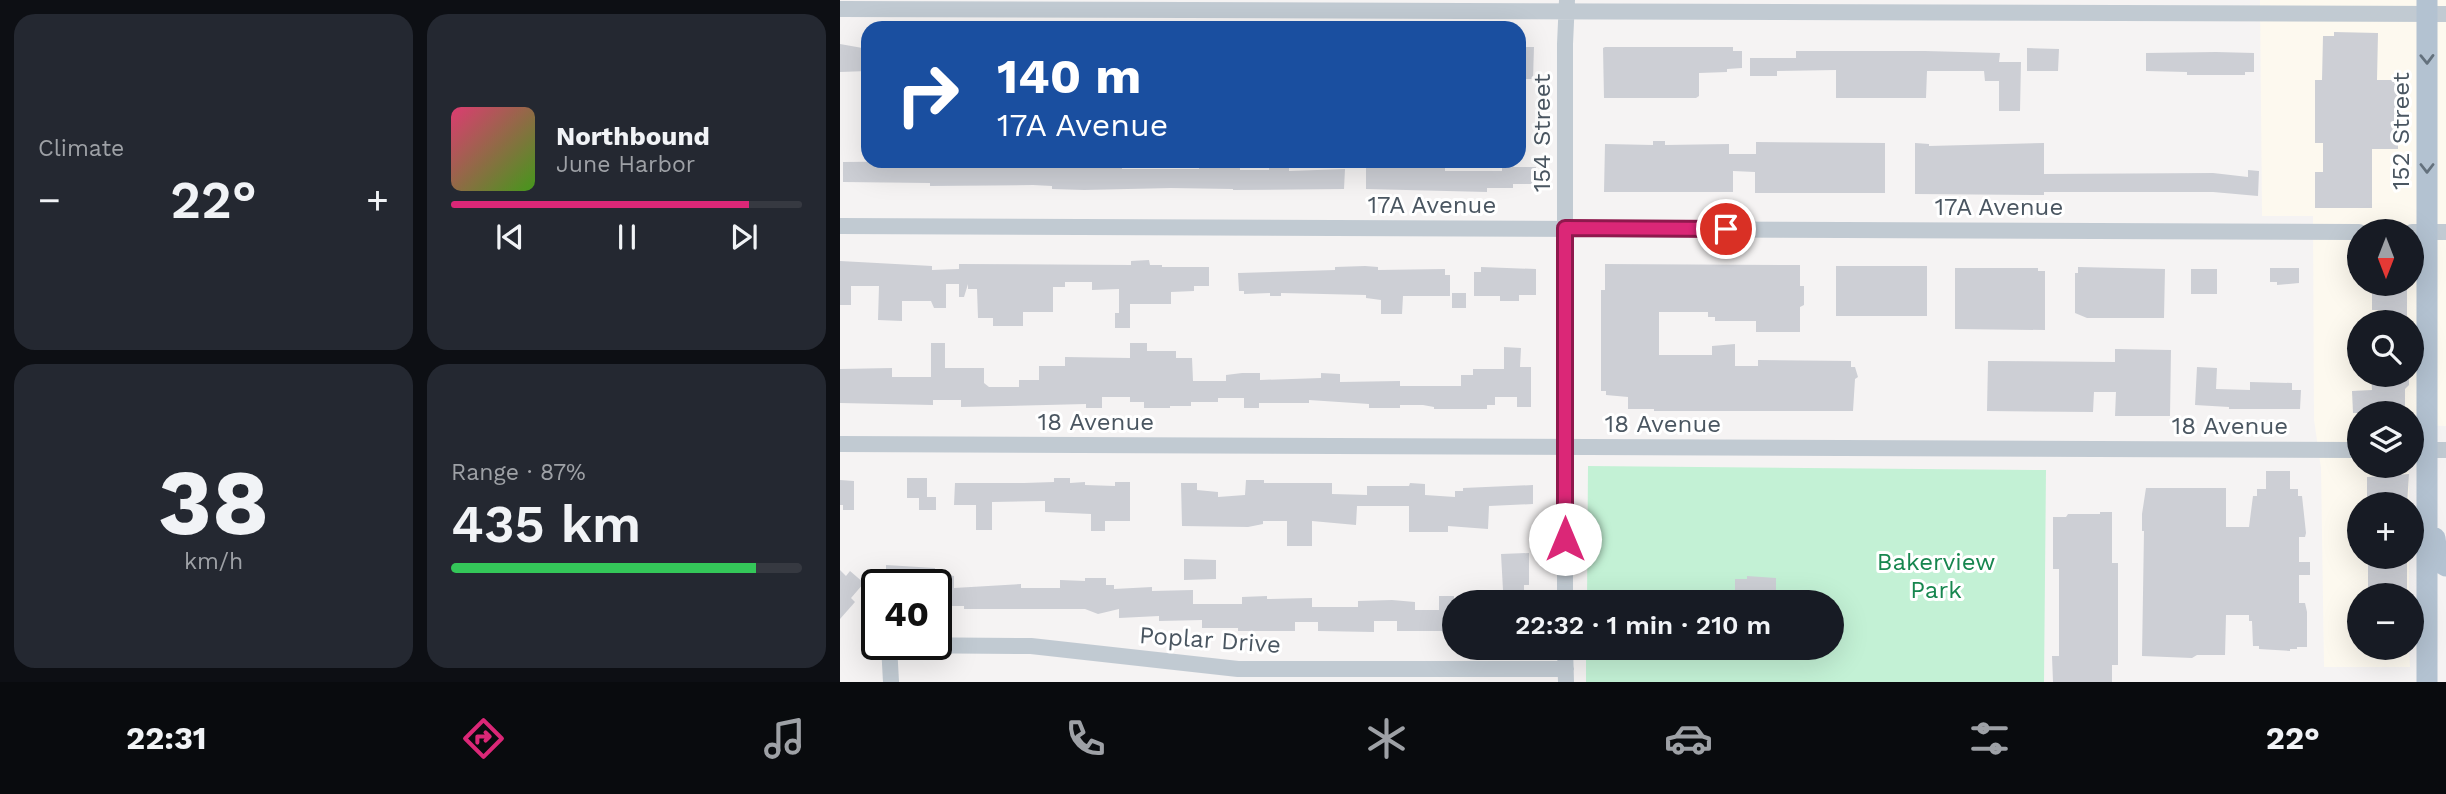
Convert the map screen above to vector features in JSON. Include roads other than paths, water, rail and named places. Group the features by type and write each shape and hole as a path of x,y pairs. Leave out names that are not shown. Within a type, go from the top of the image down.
{"main road":[{"name":"152 Street","path":"2427,682 2428,232 2433,10"},
{"path":"2427,513 2437,545 2438,561 2446,566"}],"street":[{"path":"840,9 1567,6 2433,10"},
{"name":"154 Street","path":"1565,590 1567,6"},
{"name":"17A Avenue","path":"840,226 2347,232"},
{"name":"18 Avenue","path":"840,444 2347,450"},
{"name":"Poplar Drive","path":"891,682 889,645 1031,646 1238,670 1566,676"}],"park label":[{"name":"Bakerview Park","path":"1936,576"}]}
